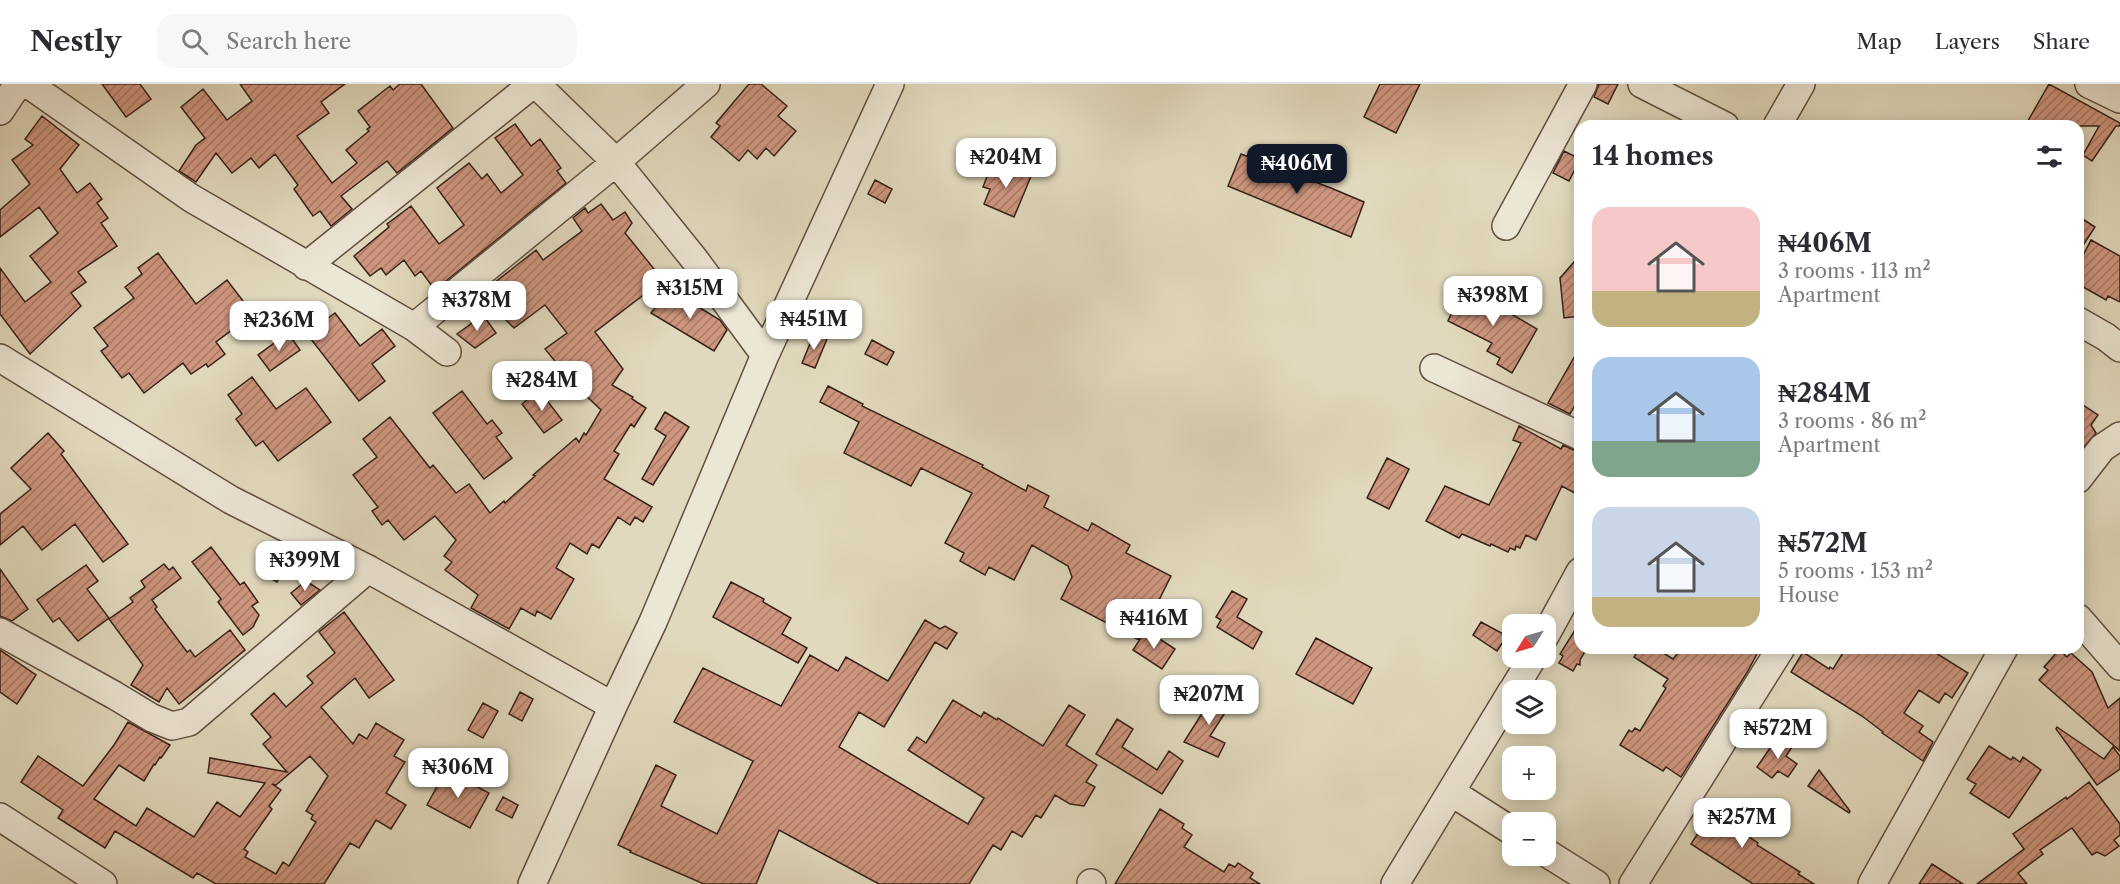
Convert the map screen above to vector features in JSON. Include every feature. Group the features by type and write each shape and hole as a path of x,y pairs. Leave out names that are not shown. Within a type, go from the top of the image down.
{"street":[{"path":"0,111 18,84"},
{"path":"28,84 191,198 414,327 447,352"},
{"path":"306,266 535,84 616,162 695,260 765,355"},
{"path":"414,327 616,162 706,84"},
{"path":"532,884 653,622 765,355 890,84"},
{"path":"1506,226 1583,84"},
{"path":"1642,84 1713,120"},
{"path":"1780,120 1801,84"},
{"path":"2089,84 2120,99"},
{"path":"2084,324 2120,348"},
{"path":"0,358 231,500 368,568 613,706"},
{"path":"1434,368 1574,433"},
{"path":"2084,471 2102,448 2120,436"},
{"path":"0,632 152,718 171,726 189,722 368,568"},
{"path":"1556,616 1574,583"},
{"path":"2084,625 2120,666"},
{"path":"1633,884 1777,654"},
{"path":"1872,884 2001,654"},
{"path":"1395,884 1502,708"},
{"path":"1451,792 1502,825"},
{"path":"0,817 103,884"},
{"path":"1556,859 1596,884"}],"building":[{"path":"102,84 140,84 151,99 126,117"},
{"path":"240,84 345,84 321,102 329,113 297,136 332,183 357,163 346,150 369,131 367,129 370,127 358,111 390,86 393,90 400,84 421,84 453,128 397,173 387,161 341,196 352,209 331,226 320,211 313,216 294,189 298,185 275,154 259,168 251,158 232,173 216,153 196,182 179,171 196,145 205,138 181,107 203,89 227,120 252,101"},
{"path":"749,84 761,84 787,106 778,116 796,131 774,156 766,148 757,159 748,150 739,161 711,137 720,126 716,123"},
{"path":"1380,84 1420,84 1396,133 1364,117"},
{"path":"1599,84 1618,84 1608,104 1594,97"},
{"path":"2049,84 2120,123 2120,126 2116,126 2092,161 2084,153 2099,126 2084,126 2084,120 2028,120"},
{"path":"42,116 79,145 60,169 77,193 90,183 102,199 97,203 108,218 101,223 117,246 78,272 86,282 71,293 81,306 30,354 0,314 0,268 25,302 51,282 30,256 58,233 39,207 0,237 0,210 30,184 12,160 33,145 25,139"},
{"path":"515,124 531,146 540,139 561,168 557,171 566,183 435,290 421,271 415,276 404,260 386,275 381,268 370,276 354,256 389,227 387,224 411,206 439,244 464,225 437,188 469,163 482,179 487,174 501,193 523,175 495,138"},
{"path":"1564,151 1574,156 1574,171 1569,181 1553,173"},
{"path":"1241,154 1364,202 1351,237 1228,186"},
{"path":"1004,163 1032,174 1014,217 984,204 990,189 983,187 990,169 1000,173"},
{"path":"875,180 892,189 885,203 868,194"},
{"path":"601,204 613,220 625,212 632,223 625,233 663,280 595,332 623,369 612,385 633,397 632,399 646,408 634,427 631,424 614,451 619,454 604,479 652,507 643,522 635,517 630,525 618,517 599,548 592,544 587,554 570,543 556,568 574,579 551,619 537,611 535,616 521,608 509,629 471,608 478,595 445,570 452,562 444,556 456,540 435,516 404,540 388,520 382,525 372,511 378,507 353,475 377,457 363,439 390,417 430,468 433,465 456,493 469,484 490,513 504,501 505,503 576,438 579,442 584,433 586,435 601,410 561,372 563,371 545,349 567,333 545,305 514,328 489,303 477,314 469,303 536,250 543,260 582,231 573,218 585,208 588,213"},
{"path":"2084,220 2095,227 2084,244"},
{"path":"2091,240 2120,256 2120,302 2108,296 2106,300 2084,287 2084,253"},
{"path":"158,253 196,304 227,280 253,314 216,342 225,354 208,367 206,364 191,374 183,363 144,393 129,373 122,378 101,351 108,346 94,328 134,298 125,287 142,274 138,268"},
{"path":"1574,262 1574,317 1564,318 1560,278"},
{"path":"1464,286 1497,302 1496,305 1537,329 1512,373 1497,364 1500,358 1487,351 1492,343 1448,321"},
{"path":"669,289 720,320 727,330 714,351 651,313"},
{"path":"335,313 360,346 382,329 395,346 372,364 385,381 359,401 307,334"},
{"path":"483,315 496,333 475,348 457,334"},
{"path":"288,333 300,350 270,371 258,355"},
{"path":"814,334 827,339 815,368 802,363"},
{"path":"872,340 894,352 887,365 865,354"},
{"path":"1574,358 1574,407 1570,414 1548,403"},
{"path":"252,377 276,409 306,388 331,422 278,461 263,441 256,446 236,419 242,414 228,395"},
{"path":"828,386 863,404 862,406 983,465 982,467 1026,491 1028,485 1049,496 1044,507 1088,531 1092,523 1130,545 1126,553 1171,576 1139,640 1061,599 1072,577 1068,566 1032,545 1014,580 989,567 985,575 960,561 964,553 945,543 972,493 921,468 911,486 844,453 859,422 820,402"},
{"path":"539,390 562,420 544,433 522,404"},
{"path":"462,391 487,424 492,420 502,433 496,437 512,458 484,479 433,413"},
{"path":"2084,406 2098,415 2091,425 2096,433 2084,447"},
{"path":"665,412 689,427 653,485 642,479 666,436 655,429"},
{"path":"1519,426 1561,449 1563,445 1574,450 1574,493 1562,486 1536,540 1526,535 1520,548 1516,546 1515,550 1510,548 1508,552 1462,534 1459,538 1426,521 1445,486 1489,505 1521,443 1513,440"},
{"path":"48,433 64,451 61,454 128,544 103,562 75,524 42,550 23,526 0,545 0,514 31,489 11,468"},
{"path":"1387,458 1409,469 1389,509 1367,498"},
{"path":"211,547 240,585 244,582 258,602 252,606 259,615 253,627 243,635 218,602 221,599 192,562"},
{"path":"267,554 286,564 277,582 257,571"},
{"path":"164,564 169,570 173,567 181,578 152,600 157,607 155,609 187,652 190,650 195,657 230,630 245,650 179,704 167,688 159,702 131,685 143,665 109,619 133,602 130,598 145,587 141,581"},
{"path":"86,565 98,581 87,589 109,618 78,641 59,618 53,622 37,600"},
{"path":"0,569 28,609 12,621 0,616"},
{"path":"306,581 320,590 301,605 291,593"},
{"path":"731,582 764,599 763,602 791,618 782,634 807,648 798,663 713,617"},
{"path":"1232,591 1247,599 1237,617 1262,632 1253,649 1217,627 1221,620 1216,617"},
{"path":"344,612 394,680 369,698 355,678 321,707 353,744 359,734 367,739 376,723 404,740 394,756 405,762 386,793 406,805 391,829 376,820 359,848 350,843 324,884 216,884 197,873 193,878 115,831 105,848 58,818 63,810 21,782 38,756 83,786 128,722 170,745 154,764 144,781 119,765 94,799 136,826 147,808 194,837 217,802 240,817 265,783 208,773 210,758 287,772 263,744 271,737 251,714 274,693 286,707 313,683 307,676 335,653 319,632","holes":["310,756 328,776 306,811 313,815 311,819 316,822 289,866 283,862 276,874 245,857 248,852 244,849 272,809 269,806 281,790 272,784 276,785"]},
{"path":"925,620 940,629 945,626 957,633 947,649 935,642 884,727 859,712 839,747 968,824 984,798 908,750 917,737 926,743 953,700 981,717 984,712 997,720 998,718 1043,746 1069,705 1085,715 1066,745 1097,765 1086,782 1095,787 1084,806 1070,804 1055,795 1041,818 1036,815 1022,837 1012,831 1001,850 993,845 969,884 879,884 779,830 756,884 704,884 618,845 656,765 676,775 661,806 717,834 753,761 674,722 703,668 781,706 810,655 838,671 846,657 888,681"},
{"path":"1481,622 1502,633 1502,644 1497,651 1473,635"},
{"path":"1146,630 1175,649 1162,669 1133,650"},
{"path":"1574,632 1574,654 1584,654 1580,665 1577,664 1573,671 1559,663 1563,656 1560,654"},
{"path":"1316,638 1372,668 1353,704 1296,674"},
{"path":"0,650 36,675 17,704 0,692"},
{"path":"1636,654 1665,654 1673,659 1677,654 1757,654 1681,777 1666,767 1663,771 1620,745 1629,730 1632,732 1635,728 1640,731 1666,688 1663,686 1668,679 1634,657"},
{"path":"1802,654 1806,654 1829,669 1830,667 1833,669 1842,654 1938,654 1968,673 1952,698 1945,693 1939,703 1919,690 1904,713 1923,726 1919,732 1933,742 1923,761 1882,733 1862,716 1791,672"},
{"path":"2055,654 2064,654 2067,657 2072,654 2092,672 2108,708 2120,698 2120,751 2039,680 2048,670 2044,667"},
{"path":"1216,691 1232,702 1210,736 1225,743 1218,757 1184,742"},
{"path":"520,692 533,699 522,721 509,714"},
{"path":"483,703 498,711 483,738 468,730"},
{"path":"1117,719 1133,729 1122,747 1157,770 1169,751 1183,761 1162,794 1096,754"},
{"path":"2057,727 2104,759 2113,747 2120,756 2120,769 2097,785 2056,729"},
{"path":"1777,738 1792,747 1786,756 1797,764 1788,777 1778,771 1772,778 1757,767"},
{"path":"1989,746 2011,760 2013,757 2020,762 2023,757 2041,770 2009,818 1970,793 1976,784 1967,779"},
{"path":"446,770 489,793 470,828 427,805"},
{"path":"1819,770 1850,811 1849,813 1808,786"},
{"path":"2089,782 2120,824 2120,835 2114,840 2119,846 2105,856 2097,852 2092,855 2072,828 2040,850 2043,854 2018,873 2027,884 1977,884 2024,849 2013,834"},
{"path":"503,797 518,805 512,818 496,810"},
{"path":"1716,799 1754,827 1748,836 1758,843 1757,845 1800,872 1798,874 1814,884 1753,884 1691,844 1708,818 1705,816"},
{"path":"1160,809 1184,824 1182,828 1192,835 1184,847 1224,872 1229,864 1235,867 1238,863 1253,873 1250,878 1260,884 1115,884"},
{"path":"1932,864 1963,884 1919,884"}]}
